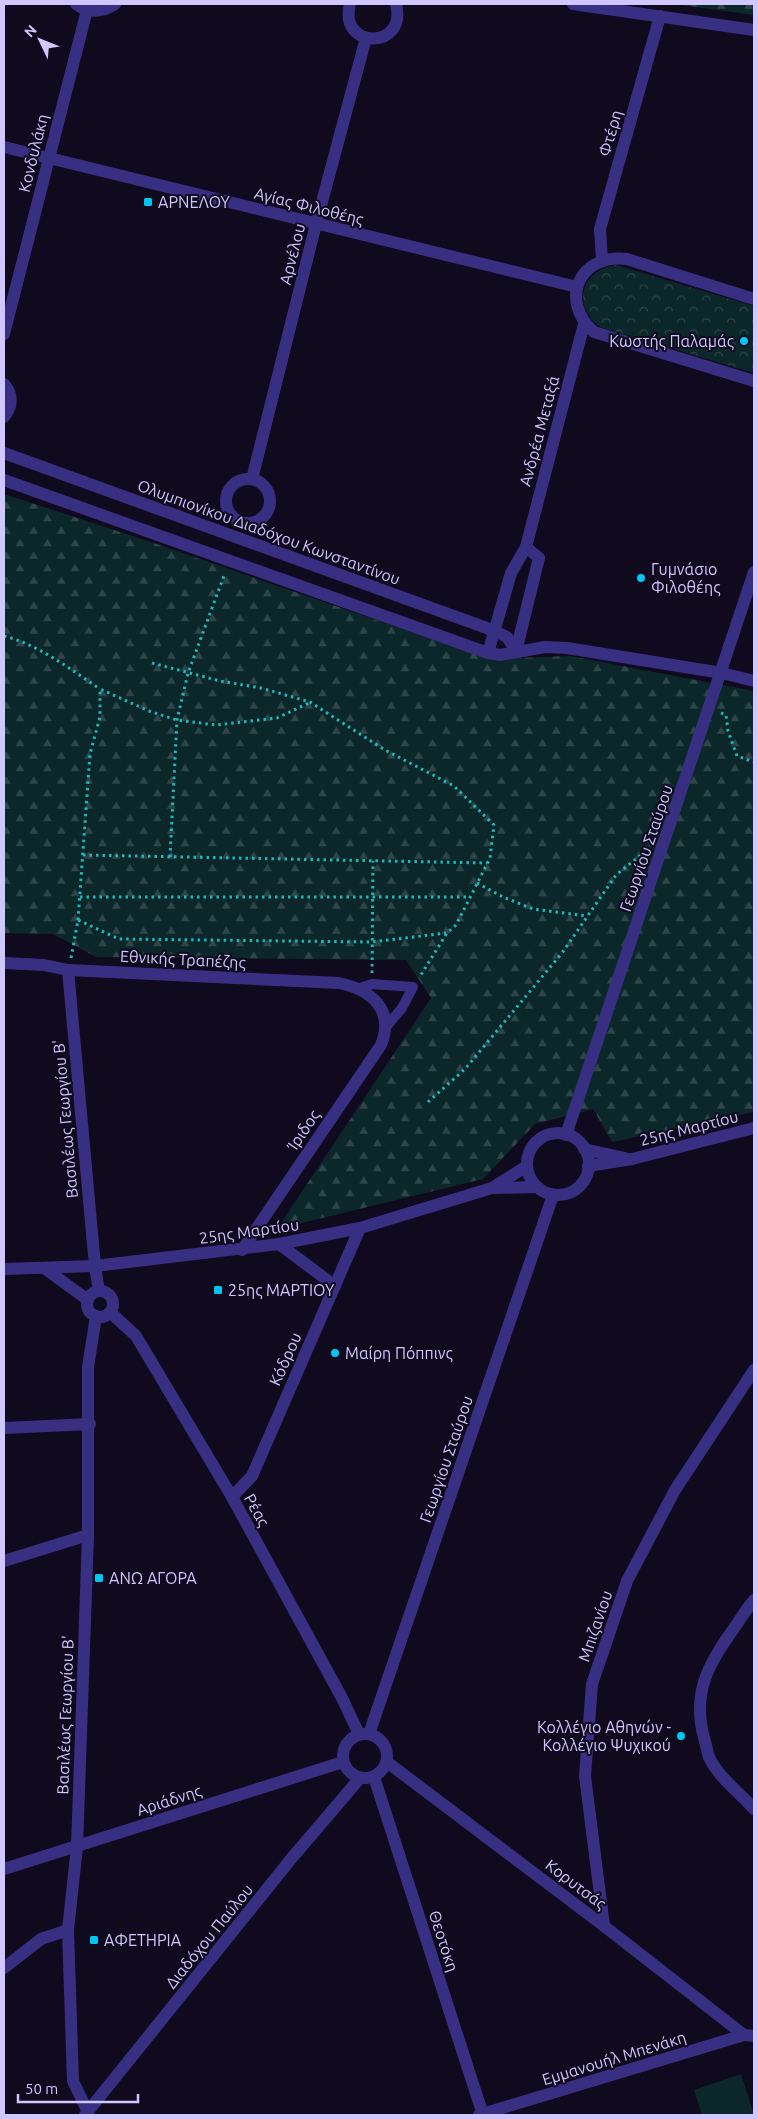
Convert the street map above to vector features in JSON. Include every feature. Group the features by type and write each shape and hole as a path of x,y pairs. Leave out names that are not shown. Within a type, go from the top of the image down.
{"street":[{"path":"81,7 96,12 106,10 115,4"},
{"path":"350,4 348,12 352,29 366,38 382,37 394,27 398,12 396,4"},
{"path":"573,4 754,30"},
{"name":"Κονδυλάκη","path":"4,334 48,158 81,7"},
{"name":"Φτέρη","path":"602,260 600,229 660,16"},
{"name":"Αρνέλου","path":"252,479 316,224 366,38"},
{"name":"Αγίας Φιλοθέης","path":"4,147 577,287"},
{"path":"754,299 627,259 614,258 602,260 591,266 582,276 577,287 576,300 578,312 584,324 594,332 605,337 754,381"},
{"name":"Ανδρέα Μεταξά","path":"488,653 511,573 526,546 584,324"},
{"path":"4,384 9,390 11,403 4,417"},
{"name":"Ολυμπιονίκου Διαδόχου Κωνσταντίνου","path":"4,453 495,631 507,637 516,651"},
{"path":"4,480 488,653 500,655 545,647 567,648 722,673 754,681"},
{"path":"516,651 539,558 526,546"},
{"name":"Γεωργίου Σταύρου","path":"566,1135 722,673 754,572"},
{"name":"Εθνικής Τραπέζης","path":"4,963 44,965 68,970 340,983 366,986 382,1010 386,1026"},
{"name":"Βασιλέως Γεωργίου Β'","path":"68,970 95,1266 99,1291"},
{"name":"Ίριδος","path":"242,1250 381,1045 386,1026"},
{"name":"25ης Μαρτίου","path":"588,1166 632,1159 754,1128"},
{"path":"550,1135 566,1135 577,1140 584,1149 588,1166 584,1180 573,1191 563,1195 553,1195 537,1187 530,1177 527,1166 531,1150 536,1143 550,1135"},
{"name":"25ης Μαρτίου","path":"584,1149 632,1159"},
{"name":"25ης Μαρτίου","path":"4,1269 95,1266 242,1250 279,1244 360,1228 492,1188 527,1166"},
{"name":"25ης Μαρτίου","path":"492,1188 537,1187"},
{"name":"Γεωργίου Σταύρου","path":"364,1734 553,1195"},
{"name":"Κόδρου","path":"232,1497 252,1476 360,1228"},
{"path":"279,1244 335,1286"},
{"path":"44,1268 88,1300"},
{"path":"99,1291 104,1291 112,1298 113,1308 106,1316 96,1316 88,1310 88,1300 94,1292 99,1291"},
{"name":"Ρέας","path":"110,1312 136,1336 232,1497 342,1698 364,1734"},
{"name":"Βασιλέως Γεωργίου Β'","path":"86,2114 73,2081 68,1930 77,1847 88,1535 90,1424 88,1367 96,1316"},
{"name":"Μπιζανίου","path":"604,1926 585,1776 592,1684 627,1581 675,1490 754,1370"},
{"path":"4,1428 90,1424"},
{"path":"4,1562 88,1535"},
{"path":"754,1600 746,1609 708,1668 699,1701 700,1722 709,1757 723,1776 754,1809"},
{"path":"364,1734 380,1739 388,1756 384,1768 374,1777 360,1778 347,1770 343,1762 346,1746 351,1739 364,1734"},
{"name":"Αριάδνης","path":"4,1869 343,1762"},
{"name":"Κορυτσάς","path":"387,1762 749,2036"},
{"name":"Θεοτόκη","path":"374,1777 482,2115"},
{"name":"Διαδόχου Παύλου","path":"86,2114 291,1859 360,1778"},
{"path":"4,1968 41,1939 68,1930"},
{"name":"Εμμανουήλ Μπενάκη","path":"482,2115 749,2036"}],"lane":[{"name":"Εθνικής Τραπέζης","path":"366,986 413,986"},
{"path":"386,1026 402,1008 413,986"}],"path":[{"path":"170,857 177,720 188,673 229,562"},
{"path":"4,636 14,638 49,655 100,689 149,711 177,720 216,725 277,718 310,702"},
{"path":"152,663 220,682 261,688 310,702 385,750 454,786 494,825 490,858 487,864 456,925 447,933 413,986"},
{"path":"68,970 78,920 90,754 100,717 100,689"},
{"path":"710,707 726,715 728,731 737,756 754,762"},
{"path":"428,1102 465,1069 562,953 616,875 668,832"},
{"path":"83,855 487,864"},
{"path":"366,986 372,942 373,861"},
{"path":"477,883 503,897 533,909 587,916"},
{"path":"80,897 470,897"},
{"path":"78,920 119,939 372,942 447,933"}],"green space":[{"path":"674,4 754,4 754,15"},
{"path":"616,265 754,306 754,373 600,327 591,319 586,309 583,299 584,290 594,274 604,268"},
{"path":"4,494 154,543 489,659 570,656 754,691 754,1112 612,1142 593,1109 535,1124 483,1179 277,1229 431,998 406,960 96,957 53,934 4,933"},
{"path":"741,2074 754,2115 702,2115 694,2090"}],"place":[{"name":"ΑΡΝΕΛΟΥ","path":"148,202"},
{"name":"Κωστής Παλαμάς","path":"744,341"},
{"name":"Γυμνάσιο Φιλοθέης","path":"641,578"},
{"name":"25ης ΜΑΡΤΙΟΥ","path":"218,1290"},
{"name":"Μαίρη Πόππινς","path":"335,1353"},
{"name":"ΑΝΩ ΑΓΟΡΑ","path":"99,1578"},
{"name":"Κολλέγιο Αθηνών - Κολλέγιο Ψυχικού","path":"681,1736"},
{"name":"ΑΦΕΤΗΡΙΑ","path":"94,1940"}]}
